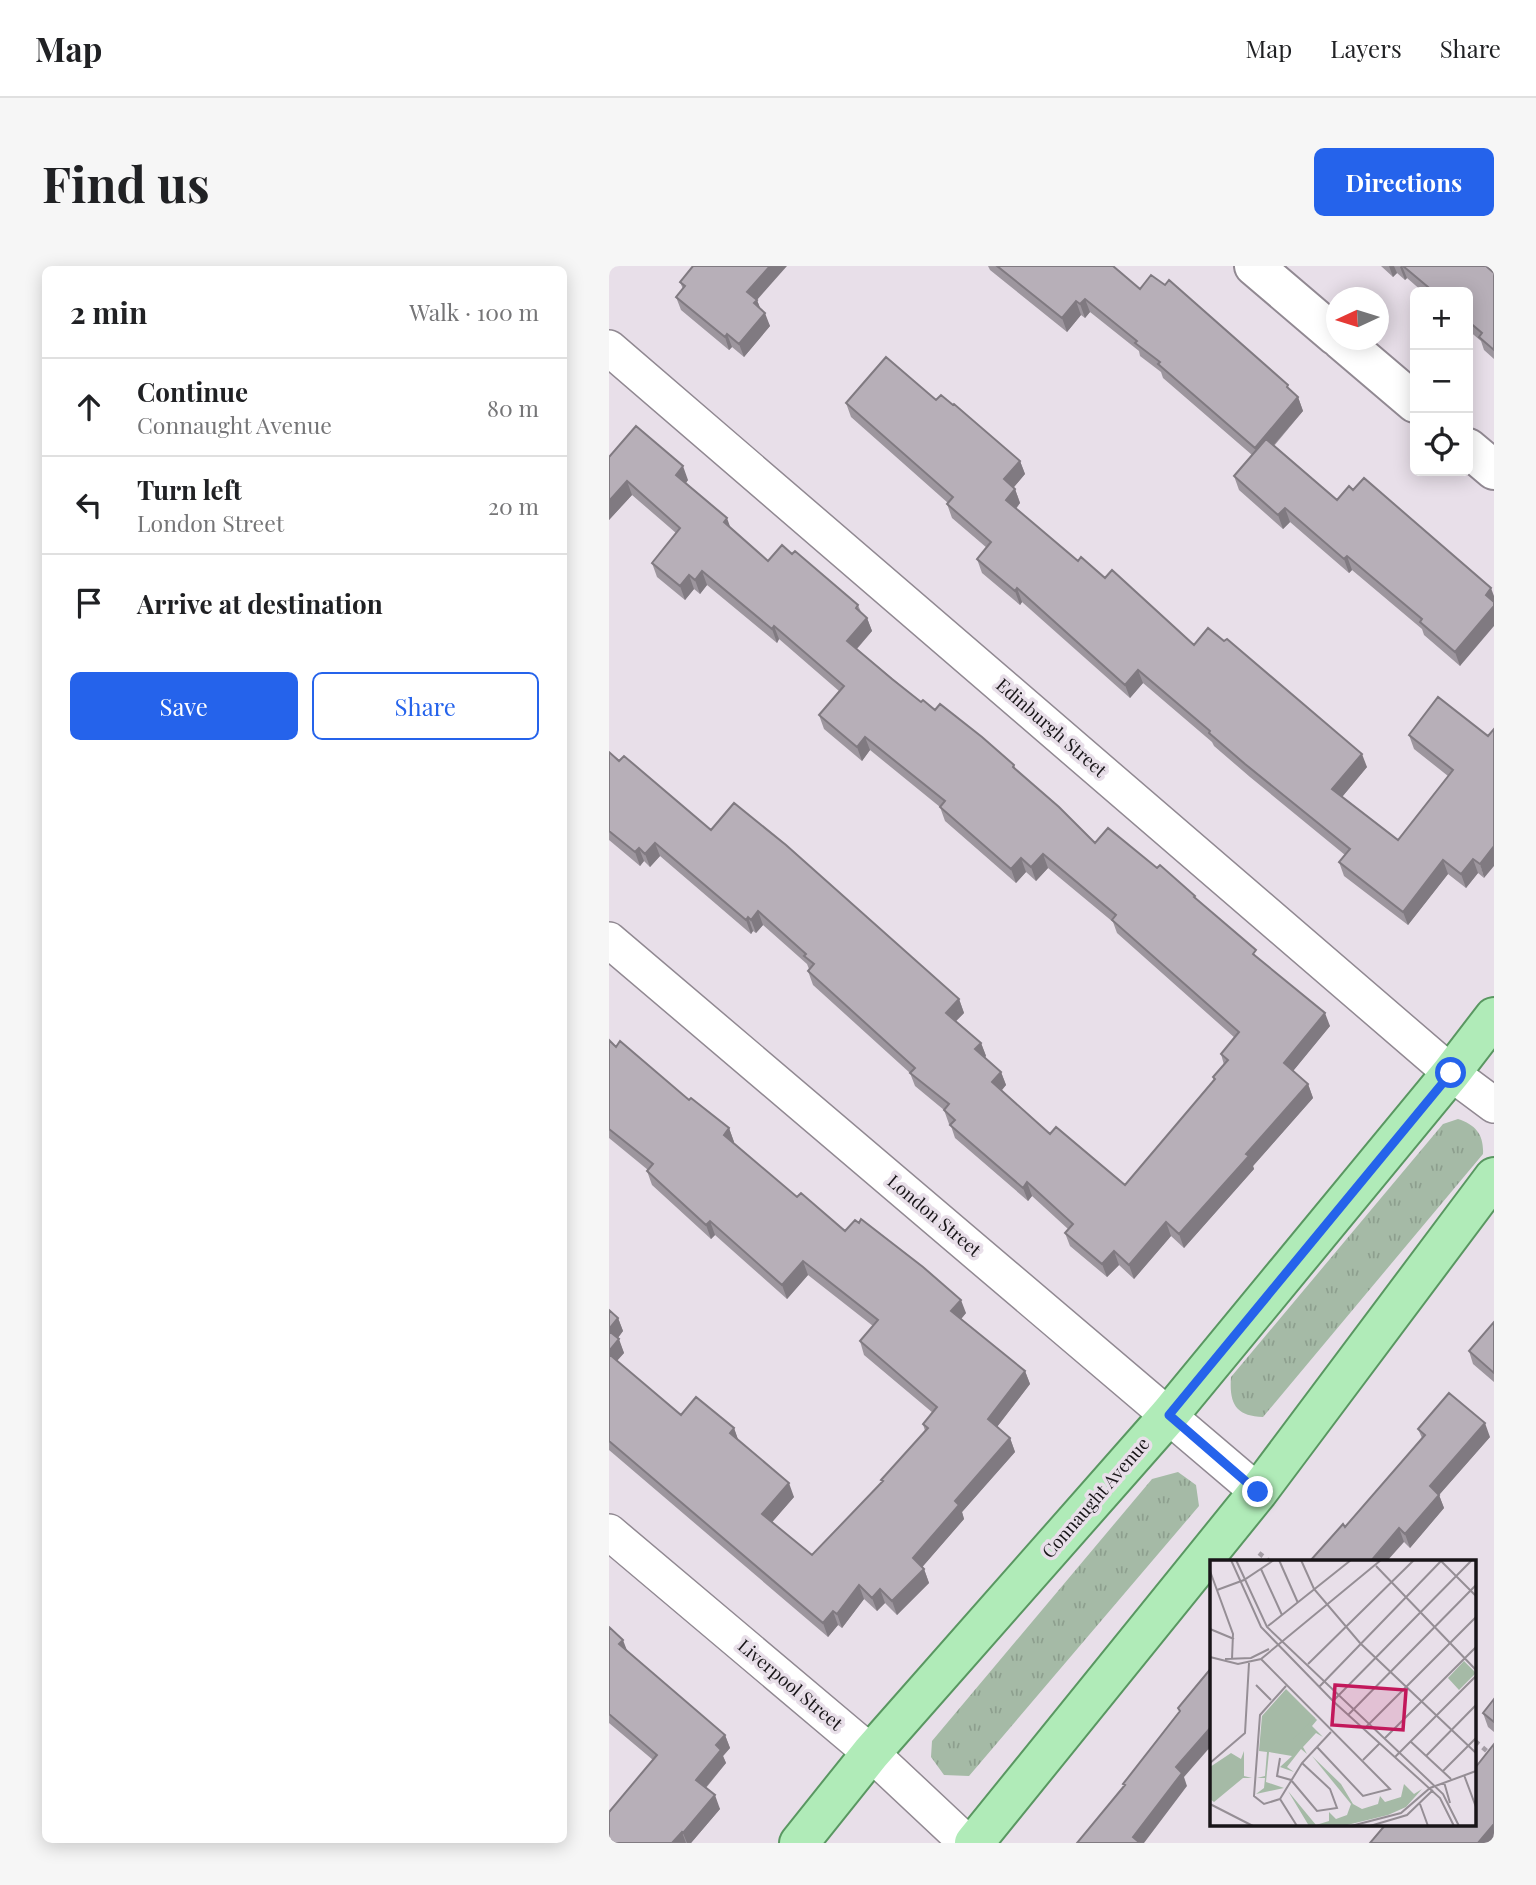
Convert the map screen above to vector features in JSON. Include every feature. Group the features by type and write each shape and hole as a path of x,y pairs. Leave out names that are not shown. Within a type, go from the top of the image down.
{"main road":[{"name":"Connaught Avenue","path":"799,1843 871,1753 1169,1415 1451,1073 1494,1017"},
{"path":"974,1843 1258,1492 1494,1177"}],"street":[{"path":"1255,266 1326,327"},
{"name":"Edinburgh Street","path":"609,348 1451,1073 1494,1105"},
{"path":"1353,350 1410,399"},
{"path":"1473,452 1494,470"},
{"name":"London Street","path":"609,940 1258,1492"},
{"name":"Liverpool Street","path":"609,1532 871,1753 967,1843"}],"path":[{"path":"1476,1742 1494,1757"}],"green space":[{"path":"1458,1119 1470,1124 1478,1132 1483,1154 1263,1417 1240,1411 1231,1394 1231,1377 1443,1124"},
{"path":"1178,1472 1196,1485 1199,1506 969,1776 944,1775 931,1757 932,1741 1152,1479"}],"building":[{"path":"693,266 770,266 747,292 757,300 754,303 765,313 739,344 727,334 725,337 676,297 685,286 680,282"},
{"path":"997,266 1113,266 1140,289 1151,275 1165,285 1169,280 1288,385 1298,397 1255,448 1158,364 1160,362 1135,343 1137,341 1085,299 1080,304 1076,301 1062,318"},
{"path":"1403,266 1486,266 1494,273 1494,350 1479,337 1482,333 1473,325 1473,287 1428,287"},
{"path":"886,357 936,400 941,395 954,404 1020,461 1004,479 1015,489 1006,500 1078,561 1081,557 1105,578 1112,570 1194,645 1208,628 1224,641 1227,639 1362,754 1332,789 1398,840 1453,770 1409,735 1438,697 1488,736 1494,729 1494,846 1480,864 1473,859 1461,874 1443,860 1403,912 1339,862 1350,849 1245,764 1138,670 1125,685 1017,588 1015,591 977,559 991,542 947,504 953,497 846,403"},
{"path":"636,426 683,466 676,475 727,518 724,522 768,561 782,545 792,554 795,551 858,605 856,608 867,618 847,641 921,702 923,700 935,710 940,704 982,737 1095,843 1108,828 1157,868 1160,865 1256,950 1253,954 1325,1013 1284,1063 1308,1084 1246,1154 1249,1156 1179,1234 1166,1222 1129,1265 1114,1251 1102,1264 1065,1233 1073,1224 1027,1182 1023,1188 950,1125 955,1120 944,1110 949,1104 910,1073 915,1068 808,971 814,964 804,956 806,954 758,911 751,920 748,917 746,920 655,843 645,854 639,848 635,852 609,831 609,752 619,761 624,756 711,830 734,803 786,845 959,999 946,1013 981,1043 975,1049 1001,1072 992,1082 1050,1134 1056,1127 1125,1185 1215,1079 1213,1077 1228,1060 1221,1054 1239,1032 1112,920 1116,915 1043,854 1031,867 1021,858 1011,869 940,807 945,801 865,737 857,747 819,715 844,686 774,626 772,629 702,571 695,580 689,575 680,586 652,563 680,528 627,481 609,501 609,457"},
{"path":"1266,439 1337,500 1349,486 1353,490 1364,478 1491,588 1486,595 1494,602 1494,606 1455,652 1420,622 1422,619 1347,556 1344,559 1285,508 1278,515 1234,476"},
{"path":"609,1040 616,1047 620,1041 689,1100 691,1098 729,1128 724,1135 797,1197 801,1193 845,1231 855,1220 859,1223 861,1219 923,1267 961,1300 951,1311 1025,1371 988,1419 1010,1438 955,1501 959,1505 913,1558 924,1569 892,1601 880,1589 872,1598 859,1585 837,1614 833,1611 823,1623 609,1441 609,1354 681,1415 696,1397 734,1428 730,1433 789,1483 762,1514 812,1555 883,1481 881,1480 928,1428 923,1424 937,1407 860,1341 878,1320 803,1261 782,1285 710,1221 706,1225 647,1171 653,1164 609,1129"},
{"path":"609,1310 618,1318 609,1329"},
{"path":"1494,1322 1494,1373 1469,1351"},
{"path":"609,1331 619,1339 609,1351"},
{"path":"1449,1393 1485,1423 1430,1486 1439,1495 1405,1534 1399,1528 1372,1560 1311,1560 1343,1524 1345,1527 1425,1435 1418,1429"},
{"path":"609,1627 623,1640 619,1644 725,1735 716,1745 721,1750 696,1780 715,1795 672,1843 609,1843 609,1812 657,1755 609,1714"},
{"path":"1210,1669 1210,1728 1176,1767 1182,1773 1133,1837 1140,1843 1077,1843 1125,1785 1123,1784 1180,1711 1178,1708"},
{"path":"1494,1699 1494,1722 1483,1713"},
{"path":"1494,1744 1494,1824 1478,1843 1370,1843 1384,1826 1476,1826 1476,1767"}],"route":[{"path":"1258,1492 1169,1415 1451,1073"}]}
